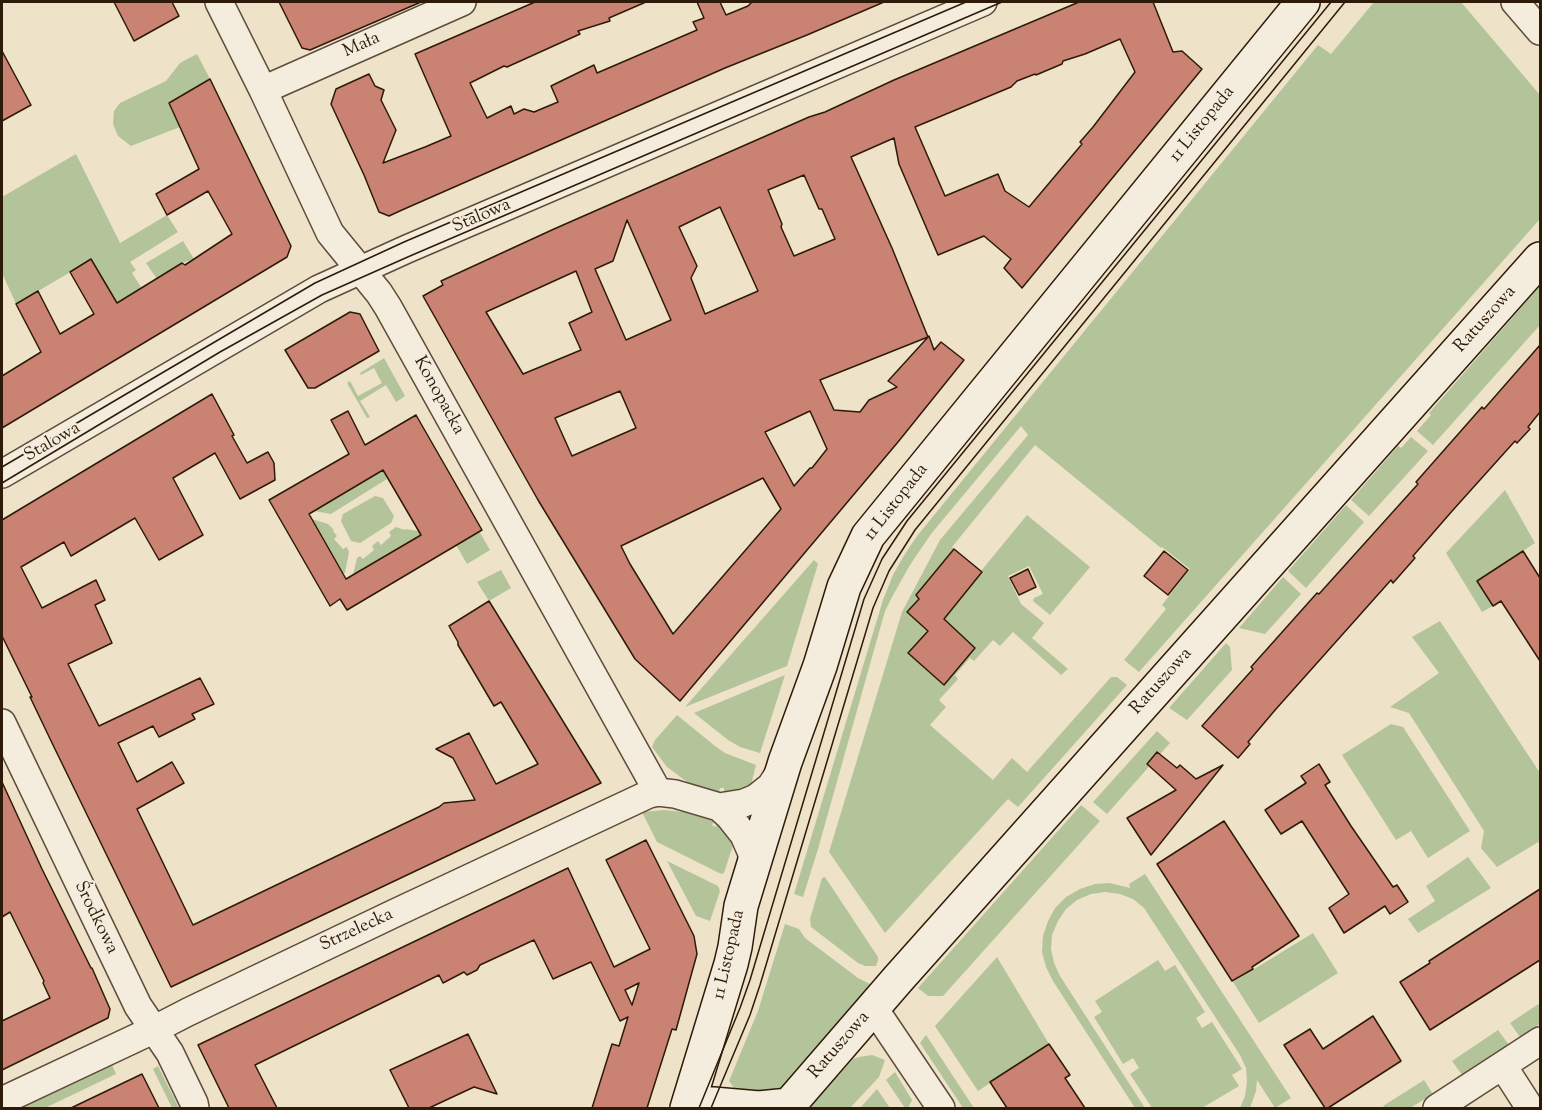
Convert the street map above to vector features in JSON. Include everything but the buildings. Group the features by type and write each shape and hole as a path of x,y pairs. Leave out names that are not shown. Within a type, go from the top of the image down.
{"street":[{"name":"Konopacka","path":"219,2 330,233 388,307 657,792"},
{"name":"Mała","path":"263,90 462,2"},
{"name":"Stalowa","path":"2,474 319,289 983,2"},
{"name":"11 Listopada","path":"687,1108 731,964 741,906 785,762 820,666 844,587 868,536 1303,2"},
{"path":"1515,2 1540,31"},
{"name":"Ratuszowa","path":"788,1107 873,1007 1540,259"},
{"name":"Środkowa","path":"2,723 138,1006 170,1053 195,1108"},
{"path":"719,807 744,803 763,793 778,776 785,762"},
{"path":"657,792 675,794 719,807 744,835 754,864"},
{"name":"Strzelecka","path":"2,1101 641,797 657,792"},
{"path":"873,1007 940,1108"},
{"path":"1437,1108 1540,1041"},
{"path":"1503,1066 1530,1108"},
{"path":"698,1108 713,1104 759,1108 788,1107"}],"green space":[{"path":"1374,2 1461,2 1540,95 1540,219 1139,672 1124,660 1166,609 1162,605 1190,569 1035,445 952,547 981,571 1027,515 1090,567 1050,615 1033,601 1034,598 1043,594 1029,566 1008,576 1021,604 1044,623 1032,638 1068,669 1061,675 1013,632 1000,646 993,640 974,661 970,658 955,675 958,679 939,700 946,707 930,725 993,780 1012,758 1027,772 1111,677 1117,677 1127,685 1018,807 1008,799 885,933 829,852 902,612 940,540 1028,435 1021,426 931,534 910,565 885,611 803,897 794,894 883,600 903,557 917,536 1318,45 1331,54"},
{"path":"197,54 210,79 169,103 180,127 131,146 118,136 113,124 114,111 120,103 166,81 180,63"},
{"path":"76,154 120,243 167,215 178,232 130,262 136,270 132,273 141,287 117,304 91,260 16,304 2,273 2,197"},
{"path":"183,241 194,259 182,263 157,279 146,263"},
{"path":"1540,286 1540,325 1433,445 1417,431 1431,415 1429,413"},
{"path":"384,358 405,396 396,402 386,385 360,401 370,417 367,418 347,383 350,381 358,396 382,383 374,368 361,375 360,373"},
{"path":"1411,437 1428,451 1369,516 1351,500 1398,446 1401,448"},
{"path":"383,470 387,479 331,514 314,511"},
{"path":"1505,490 1535,543 1477,581 1493,606 1482,612 1446,553"},
{"path":"375,496 383,498 394,516 391,523 360,543 351,541 341,521 343,514"},
{"path":"1346,505 1364,522 1306,588 1288,571"},
{"path":"312,519 328,524 337,536 334,539 343,549 347,547 349,552 345,573 342,572"},
{"path":"396,527 419,531 422,535 353,575 357,558 360,556 363,559 374,550 372,546 378,541 381,545 391,536 389,532"},
{"path":"479,531 490,550 467,564 456,545"},
{"path":"814,560 818,564 787,666 685,707"},
{"path":"501,570 511,588 489,601 477,582"},
{"path":"1283,577 1301,594 1265,634 1239,628"},
{"path":"1440,621 1540,773 1540,841 1497,867 1481,848 1484,831 1409,713 1390,707 1439,673 1412,637"},
{"path":"1226,643 1230,647 1232,670 1187,720 1169,708"},
{"path":"785,675 760,753 740,747 728,740 694,713"},
{"path":"677,715 725,753 756,765 751,785 730,792 724,792 724,788 720,788 719,792 715,792 694,787 667,767 652,747 655,740"},
{"path":"1391,724 1403,727 1470,831 1428,858 1411,831 1396,840 1342,755"},
{"path":"1157,731 1170,743 1107,814 1093,802"},
{"path":"1081,805 1100,821 943,996 928,996 918,988"},
{"path":"664,810 683,812 714,821 712,825 715,827 718,824 734,842 724,873 721,874 657,842 642,812"},
{"path":"1468,857 1491,888 1418,933 1408,919 1435,901 1426,886"},
{"path":"667,861 718,886 720,891 710,921 696,916"},
{"path":"1145,874 1291,1098 1275,1108 1257,1080 1250,1108 1240,1108 1247,1082 1246,1068 1240,1055 1144,908 1133,899 1105,892 1091,894 1077,900 1066,909 1058,921 1052,935 1051,949 1060,976 1145,1108 1135,1108 1053,981 1042,952 1043,936 1055,908 1066,897 1080,889 1095,884 1110,883 1130,888 1129,884"},
{"path":"825,877 878,957 876,966 865,966 858,963 811,927 810,919 822,878"},
{"path":"785,924 799,929 805,938 858,978 872,985 776,1092 738,1093 729,1081 758,1011"},
{"path":"1313,933 1338,973 1259,1023 1233,982"},
{"path":"997,957 1049,1044 978,1091 935,1026"},
{"path":"1158,960 1165,971 1175,965 1205,1012 1196,1018 1202,1028 1212,1022 1242,1069 1232,1075 1239,1086 1202,1108 1152,1108 1130,1074 1139,1068 1133,1058 1123,1064 1094,1017 1102,1012 1095,1001"},
{"path":"1540,1003 1540,1024 1520,1037 1510,1023"},
{"path":"1498,1030 1509,1045 1463,1076 1452,1061"},
{"path":"926,1035 974,1108 963,1108 920,1043"},
{"path":"872,1055 885,1060 879,1077 850,1108 809,1108 853,1059"},
{"path":"112,1065 116,1074 45,1108 21,1108"},
{"path":"158,1066 179,1108 172,1108 153,1069"},
{"path":"895,1072 912,1100 908,1108 905,1108 886,1080"},
{"path":"1424,1080 1433,1094 1410,1108 1385,1108 1383,1106"},
{"path":"877,1089 890,1108 860,1108"}],"tram line":[{"path":"2,467 315,283 404,242 966,2"},
{"path":"2,483 220,352 322,295 1002,2"},
{"path":"699,1108 750,980 864,599 882,559 907,521 1331,2"},
{"path":"711,1108 750,1015 760,985 873,608 889,571 915,530 1345,2"}]}
